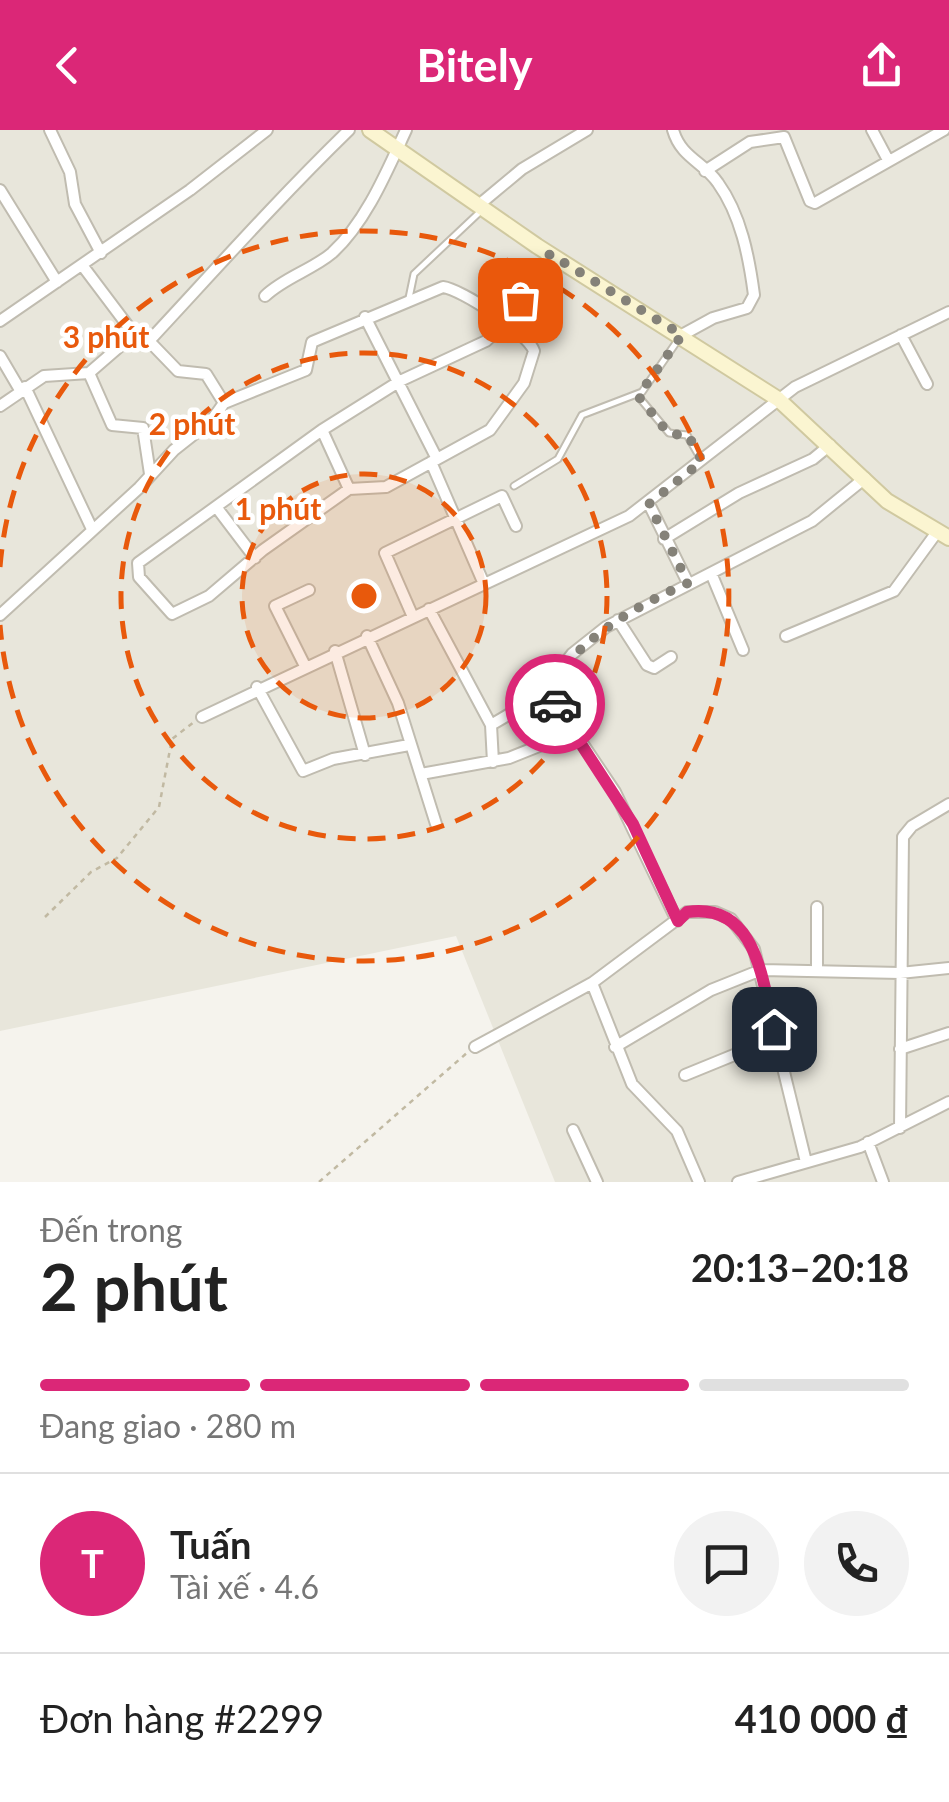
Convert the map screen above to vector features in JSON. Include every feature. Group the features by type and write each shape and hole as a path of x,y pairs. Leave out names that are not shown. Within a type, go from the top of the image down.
{"main road":[{"path":"370,130 550,254 778,399 886,502 943,535"}],"street":[{"path":"50,130 70,172 75,204 101,253"},
{"path":"0,321 101,253 267,130"},
{"path":"150,341 264,213 349,130"},
{"path":"265,296 296,272 331,254 346,238 406,130"},
{"path":"482,206 522,169 588,130"},
{"path":"673,130 684,153 716,180 736,218 754,295 747,308 712,318 682,335"},
{"path":"745,130 750,142"},
{"path":"872,130 888,160"},
{"path":"705,171 750,142 784,137 813,203 944,130"},
{"path":"0,190 57,282"},
{"path":"2,609 212,420 224,403 303,372 308,366 310,344 408,300 449,287 504,323 532,344 534,356 528,374 490,430 386,486 363,492 349,489 180,614 169,613 139,576 138,563 322,430 400,382 470,350 504,323 550,254"},
{"path":"82,265 134,334 150,341 178,370 206,374 224,403"},
{"path":"202,717 257,687 649,504 778,399 949,312"},
{"path":"365,318 400,382 434,460 453,520 484,584"},
{"path":"0,406 44,376 89,373 134,334"},
{"path":"900,335 926,384"},
{"path":"0,356 23,389 92,529"},
{"path":"89,373 112,425 143,428 150,474"},
{"path":"322,430 349,489"},
{"path":"664,539 739,494 814,459 830,445"},
{"path":"492,725 546,689 572,654 618,620 824,514 865,478"},
{"path":"413,617 385,553 502,496 516,526"},
{"path":"649,504 688,583"},
{"path":"217,508 255,558"},
{"path":"786,636 894,590 943,535"},
{"path":"711,574 743,650"},
{"path":"305,666 275,606 309,590"},
{"path":"429,609 492,725 493,762"},
{"path":"618,620 648,666 654,668 671,657"},
{"path":"367,636 398,703 436,824"},
{"path":"334,652 366,755"},
{"path":"257,687 298,770 409,744"},
{"path":"546,689 633,824 678,921"},
{"path":"422,774 493,762 574,732"},
{"path":"900,1128 903,837 912,826 949,804"},
{"path":"817,907 817,971"},
{"path":"475,1047 592,983 687,912 702,910 730,919 754,949 806,1162"},
{"path":"616,1047 710,990 760,970 900,973 949,968"},
{"path":"592,983 632,1084 677,1131 699,1182"},
{"path":"900,1049 949,1033"},
{"path":"685,1075 734,1055 780,1059"},
{"path":"738,1182 868,1142 948,1104"},
{"path":"573,1130 597,1182"},
{"path":"868,1142 883,1182"}],"lane":[{"path":"408,300 414,274 482,206"},
{"path":"514,486 558,459 582,416 638,396 682,335"},
{"path":"638,396 669,434 688,435 702,461"}],"path":[{"path":"45,917 91,872 117,858 159,808 172,739 202,717"},
{"path":"319,1182 416,1093 475,1047"}],"shaded area":[{"path":"0,130 949,130 949,1182 555,1182 456,936 0,1031"}],"way so far":[{"path":"520,300 550,254 682,335 654,379 638,396 669,434 688,435 702,461 649,504 688,583 606,626 572,654 546,689 555,704"}],"route":[{"path":"555,704 615,792 678,921 687,912 702,910 730,919 743,931 754,949 774,1029"}]}
